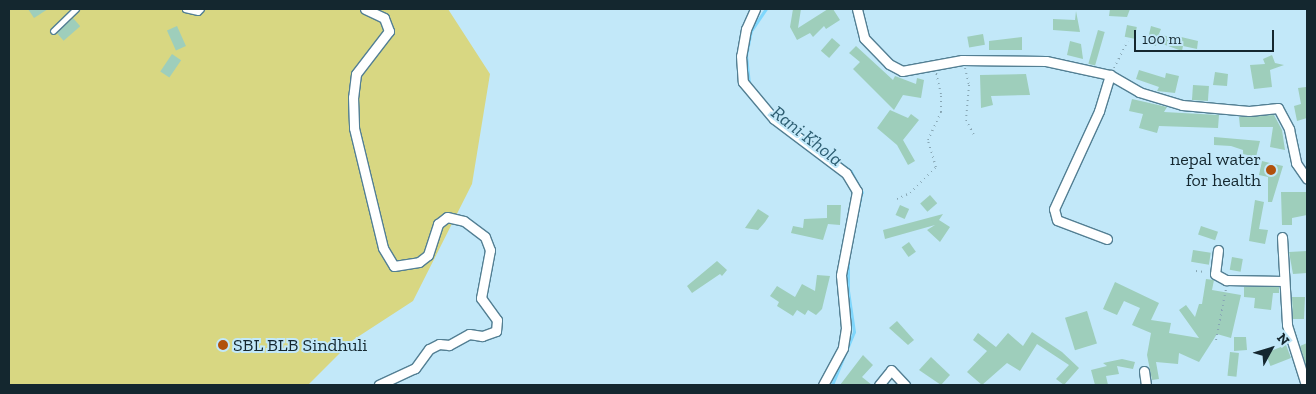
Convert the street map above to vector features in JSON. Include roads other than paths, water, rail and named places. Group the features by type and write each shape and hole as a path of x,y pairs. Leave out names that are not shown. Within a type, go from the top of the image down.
{"street":[{"path":"364,9 384,18 389,31 356,74 353,97 354,128 383,248 394,266 419,262 428,255 438,224 447,217 464,221 484,237 490,250 481,298 497,320 496,331 482,336 468,334 449,345 439,344 429,349 415,368 379,385"},
{"path":"755,9 746,29 740,56 743,82 774,119 846,173 857,191 841,275 846,328 843,348 823,385"},
{"path":"857,9 864,38 889,64 902,71 962,60 1046,61 1110,75 1139,92 1182,106 1249,111 1278,108 1289,129 1296,164 1307,179"},
{"path":"1107,239 1058,220 1054,209 1099,111 1110,75"},
{"path":"1282,237 1287,325 1306,385"},
{"path":"1218,250 1215,274 1226,280 1284,281"},
{"path":"879,385 891,370 905,385"},
{"path":"1144,371 1145,385"}],"lane":[{"path":"53,30 76,9"},
{"path":"185,9 198,12 201,9"}],"waterway":[{"name":"Rani Khola","path":"749,84 746,56 751,31 766,9"},
{"name":"Rani Khola","path":"781,119 851,171 862,192 854,230"},
{"name":"Rani Khola","path":"832,385 854,332 848,291 848,260"}],"place":[{"name":"nepal water for health","path":"1271,170"},
{"name":"SBL BLB Sindhuli","path":"223,345"}]}
